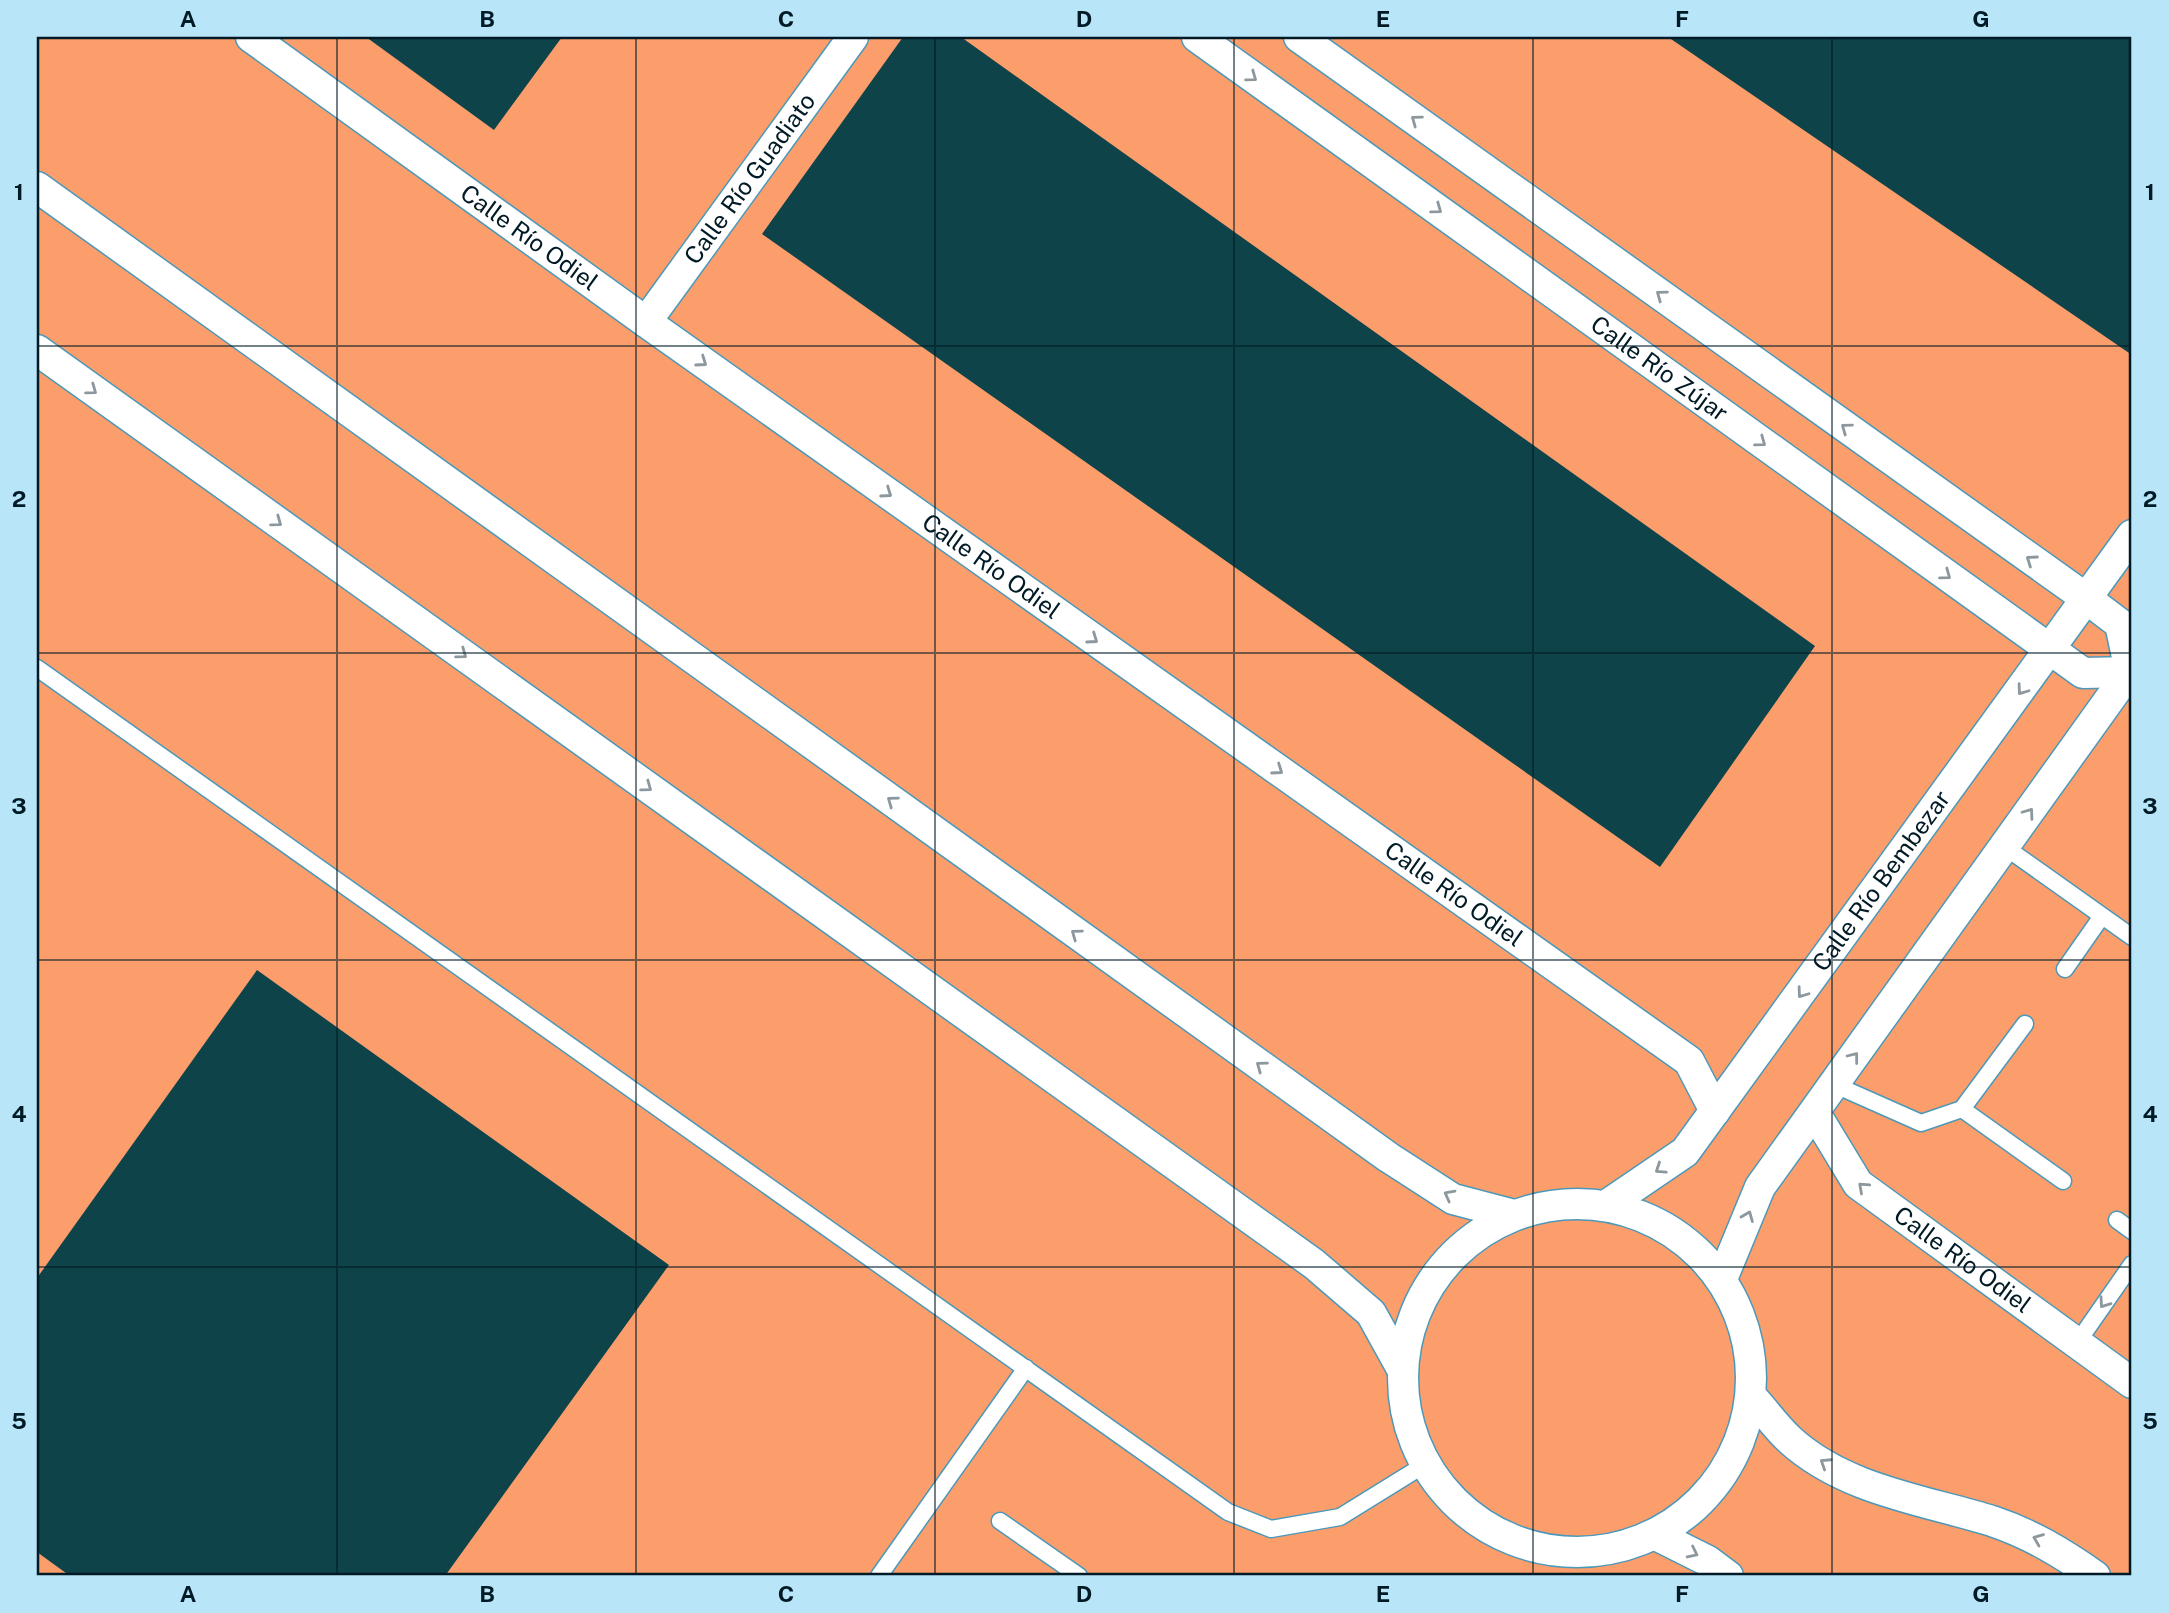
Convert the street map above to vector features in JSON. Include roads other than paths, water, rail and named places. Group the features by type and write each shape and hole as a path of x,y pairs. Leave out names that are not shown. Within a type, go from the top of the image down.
{"street":[{"name":"Calle Río Odiel","path":"250,37 646,322 1689,1061 1715,1111"},
{"name":"Calle Río Guadiato","path":"646,322 853,37"},
{"name":"Calle Río Zújar","path":"1197,37 2083,673 2132,670"},
{"path":"1299,37 2120,624 2132,670 1760,1187 1722,1279"},
{"path":"37,187 1388,1157 1453,1199 1514,1214"},
{"path":"37,350 1314,1264 1371,1313 1402,1369"},
{"name":"Calle Río Bembezar","path":"1607,1205 1685,1153 2132,535"},
{"name":"Calle Río Odiel","path":"1815,1113 1858,1184 2132,1383"},
{"path":"1560,1203 1607,1205 1652,1219 1691,1244 1722,1279 1747,1335 1751,1396 1741,1438 1721,1477 1692,1510 1656,1535 1613,1550 1569,1554 1528,1547 1490,1531 1453,1503 1424,1465 1406,1419 1402,1369 1411,1320 1435,1275 1470,1239 1514,1214 1560,1203"},
{"path":"1751,1396 1791,1441 1842,1474 1893,1494 1994,1522 2039,1540 2095,1576"},
{"path":"1656,1535 1708,1560 1728,1576"}],"lane":[{"path":"37,668 1228,1512 1271,1529 1340,1517 1424,1465"},
{"path":"2005,847 2132,937"},
{"path":"2064,969 2102,916"},
{"path":"1833,1084 1921,1123 1962,1109 2025,1024"},
{"path":"1962,1109 2063,1181"},
{"path":"2117,1220 2132,1231"},
{"path":"2077,1343 2132,1264"},
{"path":"879,1576 1026,1368"},
{"path":"1000,1521 1079,1576"}]}
